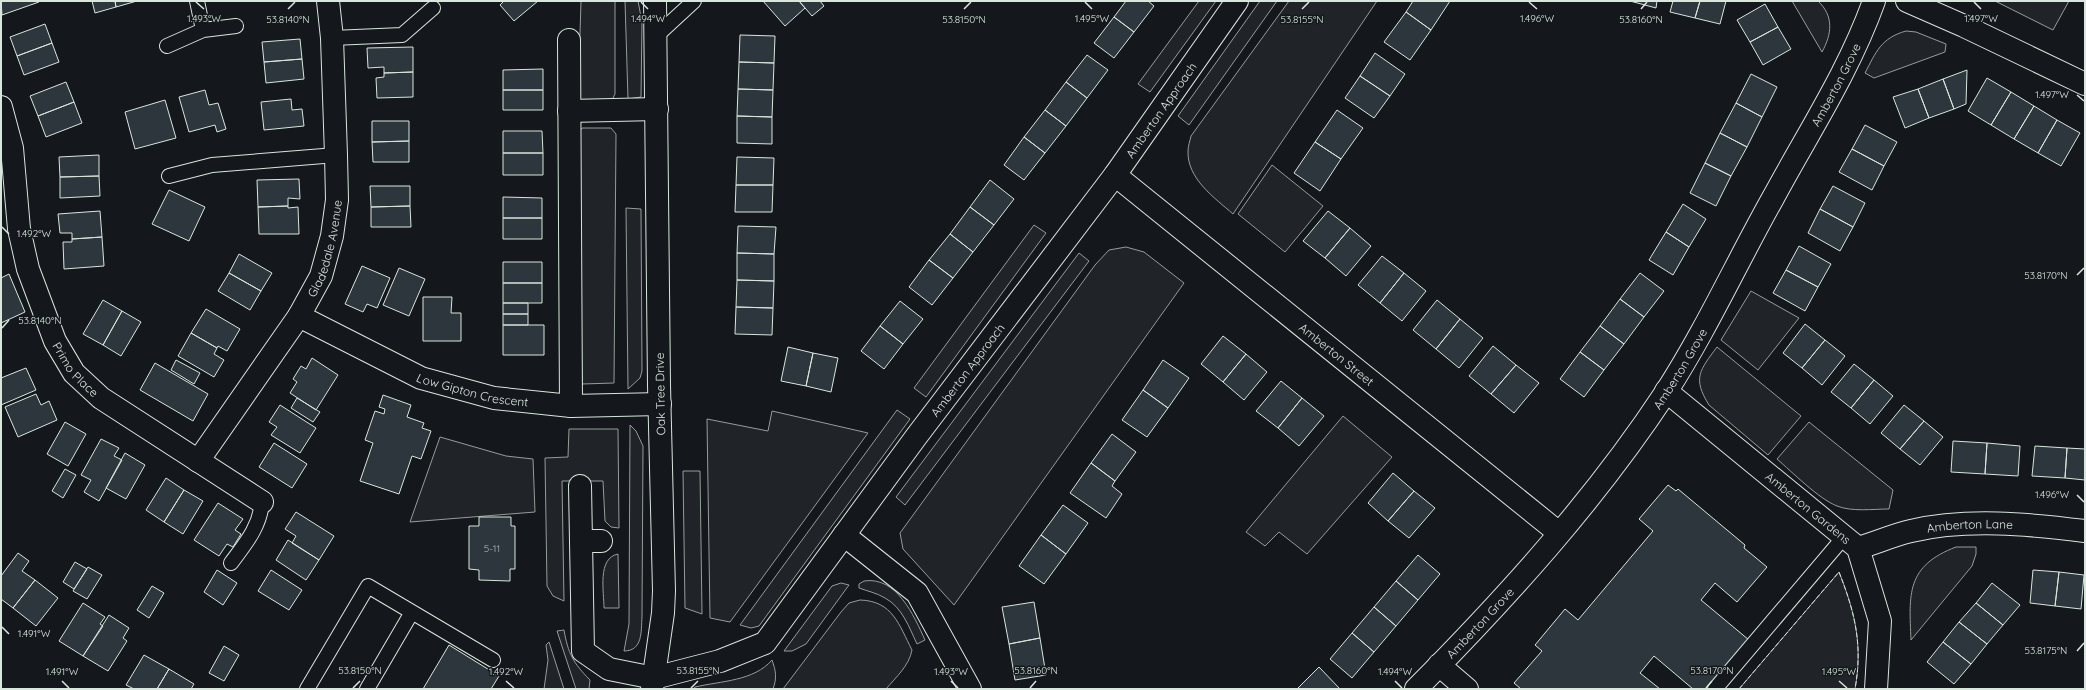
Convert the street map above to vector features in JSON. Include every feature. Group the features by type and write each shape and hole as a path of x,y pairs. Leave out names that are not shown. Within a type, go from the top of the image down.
{"street":[{"name":"Gladedale Avenue","path":"198,461 299,316 321,276 332,236 337,200 332,38 328,1"},
{"name":"Oak Tree Drive","path":"653,683 664,591 655,1"},
{"name":"Amberton Approach","path":"653,683 720,661 765,643 916,437 1115,175 1237,1"},
{"name":"Amberton Grove","path":"1416,689 1490,614 1559,533 1618,459 1666,391 1702,330 1772,198 1846,68 1874,1"},
{"path":"1907,1 1964,26 2085,84"},
{"path":"568,40 571,406"},
{"name":"Primo Place","path":"1,107 12,148 10,231 28,269 54,341 74,373 100,398 262,502"},
{"path":"569,111 657,109"},
{"name":"Amberton Street","path":"1115,175 1559,533"},
{"name":"Low Gipton Crescent","path":"299,316 421,378 494,398 571,406 660,404"},
{"name":"Amberton Gardens","path":"1666,391 1851,543 1880,621 1876,689"},
{"path":"580,486 591,541 583,650 609,669 653,683"},
{"name":"Amberton Lane","path":"1851,543 1910,531 1946,526 1985,524 2050,527 2085,531"},
{"path":"844,535 917,593 970,689"},
{"path":"1439,665 1467,689"}],"lane":[{"path":"197,1 202,30"},
{"path":"655,37 694,1"},
{"path":"332,38 402,35 433,8"},
{"path":"167,46 202,30 236,26"},
{"path":"169,176 212,165 336,155"},
{"path":"231,563 252,535 261,515 262,502"},
{"path":"1716,689 1851,543"},
{"path":"307,689 368,586 493,660"},
{"path":"367,689 412,612"}],"shaded area":[{"path":"581,1 615,1 615,94 611,102 583,103 578,98"},
{"path":"625,1 638,1 642,22 641,97 628,99"},
{"path":"1199,1 1216,1 1150,92 1138,84"},
{"path":"1260,1 1277,1 1189,125 1178,116"},
{"path":"1289,1 1377,1 1233,214 1203,187 1192,170 1188,151 1191,136"},
{"path":"1792,1 1818,1 1827,13 1830,25 1828,39 1822,52"},
{"path":"1995,1 2069,1 2053,30"},
{"path":"1906,31 1916,32 1946,44 1945,52 1874,78 1865,73 1880,47 1891,38"},
{"path":"582,128 611,128 616,134 614,383 582,384 578,134"},
{"path":"1272,165 1323,206 1285,252 1238,214"},
{"path":"626,208 641,209 642,371 640,378 628,389"},
{"path":"1034,225 1046,233 926,397 914,388"},
{"path":"1126,247 1144,252 1184,283 954,605 903,549 900,533 1095,265 1109,250"},
{"path":"1079,253 1089,261 905,505 896,497"},
{"path":"1751,291 1799,318 1758,370 1721,340"},
{"path":"1717,347 1801,416 1768,455 1709,405 1704,396 1701,388 1700,374 1706,362"},
{"path":"897,410 910,419 759,626 751,628 740,625"},
{"path":"772,411 868,433 730,622 710,618 707,419 768,431"},
{"path":"1343,416 1392,457 1307,554 1279,532 1265,546 1246,532"},
{"path":"1809,422 1893,490 1889,509 1856,510 1843,508 1830,503 1822,498 1777,459"},
{"path":"630,425 636,431 643,446 642,617 641,634 638,644 635,648 624,651 629,624"},
{"path":"569,429 618,429 619,528 611,527 605,521 603,481 562,481 564,601 553,596 547,586 545,458 568,457"},
{"path":"440,437 506,456 533,459 535,512 410,522"},
{"path":"683,471 700,471 702,614 685,608"},
{"path":"1956,547 1976,547 1976,554 1972,566 1911,640 1910,609 1914,583 1919,573 1928,563"},
{"path":"618,554 619,608 604,608 604,569 611,557"},
{"path":"1839,572 1853,615 1858,643 1855,689 1739,689"},
{"path":"864,581 876,581 895,591 910,609 925,640 917,644 908,624 891,602 879,595 859,588 859,584"},
{"path":"841,583 849,585 806,644 792,651 784,651 832,586"},
{"path":"860,600 871,601 880,605 888,610 899,623 912,650 908,661 898,676 886,689 783,689 841,612 849,603"},
{"path":"564,630 567,645 575,663 590,680 589,689 576,689 557,631"},
{"path":"549,642 564,689 544,689 548,660 546,645"},
{"path":"772,660 776,674 773,689 693,689 695,687 747,676 765,667"}],"building":[{"path":"1,1 38,1 39,2 2,15"},
{"path":"92,1 115,1 116,7 95,13"},
{"path":"115,1 137,1 116,7"},
{"path":"504,1 538,1 514,21 500,5"},
{"path":"763,1 799,1 805,8 785,26"},
{"path":"799,1 820,1 824,6 812,16"},
{"path":"1126,1 1148,1 1154,6 1134,32 1114,17"},
{"path":"1413,1 1450,1 1431,30 1406,12"},
{"path":"1630,1 1657,1 1656,8"},
{"path":"1673,1 1700,1 1695,18 1670,12"},
{"path":"1700,1 1726,1 1720,24 1695,18"},
{"path":"1765,4 1778,27 1750,42 1737,20"},
{"path":"1406,12 1431,30 1410,60 1384,42"},
{"path":"1114,17 1134,32 1114,58 1094,43"},
{"path":"45,24 52,43 17,56 10,37"},
{"path":"1778,27 1791,49 1763,65 1750,42"},
{"path":"740,35 775,36 774,63 739,62"},
{"path":"300,39 302,59 264,62 262,42"},
{"path":"52,43 59,62 24,75 17,56"},
{"path":"413,47 413,72 384,73 384,67 368,68 367,48"},
{"path":"1375,53 1405,74 1390,96 1360,76"},
{"path":"1087,55 1108,70 1087,98 1066,82"},
{"path":"302,59 304,79 266,83 264,62"},
{"path":"739,62 774,63 773,90 738,89"},
{"path":"543,69 543,90 503,90 503,70"},
{"path":"1967,70 1966,104 1954,109 1943,79"},
{"path":"413,72 413,97 377,98 376,78 384,77 384,73"},
{"path":"1751,74 1777,87 1762,117 1736,103"},
{"path":"1360,76 1390,96 1374,118 1345,98"},
{"path":"1987,78 2011,92 1991,125 1968,111"},
{"path":"1943,79 1954,109 1929,118 1918,89"},
{"path":"66,82 74,102 38,116 30,96"},
{"path":"1066,82 1087,98 1066,126 1045,110"},
{"path":"738,89 773,90 772,117 737,116"},
{"path":"1918,89 1929,118 1905,128 1893,97"},
{"path":"205,90 209,105 218,103 226,129 217,132 215,125 189,132 179,97"},
{"path":"503,90 543,90 543,110 503,110"},
{"path":"2011,92 2034,106 2014,139 1991,125"},
{"path":"291,99 292,110 302,109 304,126 264,130 261,102"},
{"path":"165,100 176,138 135,149 125,112"},
{"path":"74,102 82,123 46,137 38,116"},
{"path":"1736,103 1762,117 1747,147 1720,133"},
{"path":"2034,106 2057,120 2038,153 2014,139"},
{"path":"1045,110 1066,126 1045,153 1024,137"},
{"path":"1337,110 1363,128 1341,159 1315,142"},
{"path":"737,116 772,117 772,144 737,143"},
{"path":"2057,120 2080,133 2061,166 2038,153"},
{"path":"372,121 409,121 409,141 372,142"},
{"path":"1865,125 1897,142 1884,166 1852,149"},
{"path":"503,131 542,131 543,153 503,153"},
{"path":"1720,133 1747,147 1731,176 1705,163"},
{"path":"1024,137 1045,153 1024,180 1004,165"},
{"path":"409,141 409,162 373,162 372,142"},
{"path":"1315,142 1341,159 1320,191 1294,173"},
{"path":"1852,149 1884,166 1872,190 1839,172"},
{"path":"503,153 543,153 543,175 503,175"},
{"path":"99,155 99,176 60,177 59,157"},
{"path":"737,157 774,158 773,185 736,185"},
{"path":"1705,163 1731,176 1716,206 1690,193"},
{"path":"99,176 100,196 60,198 60,177"},
{"path":"299,179 300,199 288,198 288,206 258,207 257,180"},
{"path":"990,180 1014,199 994,225 970,207"},
{"path":"736,185 773,185 772,212 735,212"},
{"path":"370,186 410,186 410,206 371,207"},
{"path":"1833,186 1865,203 1853,227 1820,209"},
{"path":"169,190 205,207 189,241 152,224"},
{"path":"503,197 542,198 542,218 503,218"},
{"path":"1683,204 1706,219 1689,247 1666,232"},
{"path":"288,206 288,208 298,207 299,234 259,234 258,207"},
{"path":"410,206 411,227 371,227 371,207"},
{"path":"970,207 994,225 973,252 950,234"},
{"path":"1820,209 1853,227 1840,251 1808,233"},
{"path":"100,211 102,237 72,239 72,233 60,233 58,214"},
{"path":"1328,211 1350,228 1325,258 1303,241"},
{"path":"503,218 542,218 542,239 503,239"},
{"path":"738,226 776,227 774,254 737,253"},
{"path":"1350,228 1371,246 1346,276 1325,258"},
{"path":"1666,232 1689,247 1673,275 1649,260"},
{"path":"950,234 973,252 953,278 929,260"},
{"path":"102,237 104,266 64,269 63,242 72,242 72,239"},
{"path":"1799,246 1831,264 1818,287 1786,270"},
{"path":"737,253 774,254 774,281 737,280"},
{"path":"239,254 272,273 261,291 229,273"},
{"path":"1382,256 1404,273 1380,303 1358,285"},
{"path":"929,260 953,278 932,305 909,287"},
{"path":"503,262 542,262 542,283 503,283"},
{"path":"362,266 390,278 377,308 367,304 363,312 345,304"},
{"path":"399,268 425,279 409,316 383,305"},
{"path":"1786,270 1818,287 1805,311 1773,293"},
{"path":"229,273 261,291 250,310 218,291"},
{"path":"1404,273 1426,291 1402,321 1380,303"},
{"path":"1640,273 1664,291 1644,317 1620,299"},
{"path":"9,274 25,312 1,323 1,278"},
{"path":"737,280 774,281 773,308 736,307"},
{"path":"503,283 542,283 542,303 503,303"},
{"path":"423,297 452,297 451,313 461,313 461,341 423,341"},
{"path":"1620,299 1644,317 1624,344 1600,326"},
{"path":"103,300 122,311 103,345 83,334"},
{"path":"1437,300 1460,319 1436,349 1413,330"},
{"path":"900,301 923,319 903,344 880,326"},
{"path":"503,303 528,303 528,314 503,314"},
{"path":"736,307 773,308 772,335 735,334"},
{"path":"206,309 240,329 227,351 218,346 217,348 191,333"},
{"path":"122,311 141,322 121,356 103,345"},
{"path":"503,314 528,314 528,325 503,325"},
{"path":"1460,319 1483,338 1459,368 1436,349"},
{"path":"1805,324 1825,340 1802,368 1783,353"},
{"path":"503,325 544,325 544,355 503,355"},
{"path":"880,326 903,344 884,369 861,351"},
{"path":"1600,326 1624,344 1604,370 1580,352"},
{"path":"191,333 217,348 214,354 224,360 214,377 178,356"},
{"path":"1223,336 1246,354 1223,382 1201,364"},
{"path":"1825,340 1845,356 1822,385 1802,368"},
{"path":"1493,346 1516,365 1491,394 1469,376"},
{"path":"788,347 813,353 806,386 781,381"},
{"path":"1580,352 1604,370 1584,397 1560,379"},
{"path":"813,353 838,358 831,392 806,386"},
{"path":"1246,354 1267,372 1244,400 1223,382"},
{"path":"312,358 338,375 316,410 290,393 297,382 293,379 301,366 306,369"},
{"path":"176,360 200,373 194,384 171,370"},
{"path":"1163,360 1189,378 1168,408 1143,390"},
{"path":"155,363 208,394 193,421 140,390"},
{"path":"1854,364 1874,380 1851,408 1831,392"},
{"path":"1516,365 1539,383 1514,413 1491,394"},
{"path":"26,368 36,390 1,405 1,378"},
{"path":"1874,380 1893,396 1870,424 1851,408"},
{"path":"1281,381 1302,398 1278,428 1256,411"},
{"path":"1143,390 1168,408 1147,437 1122,420"},
{"path":"36,394 41,405 49,401 57,420 18,437 5,407"},
{"path":"383,395 411,405 407,417 424,423 422,428 431,431 421,459 412,456 399,494 360,481 373,443 365,440 375,411 384,414 385,409 379,407"},
{"path":"297,398 320,412 313,422 291,408"},
{"path":"1302,398 1324,416 1299,446 1278,428"},
{"path":"280,405 316,428 300,453 271,435 277,427 269,422"},
{"path":"1904,405 1924,421 1900,449 1881,433"},
{"path":"1924,421 1943,437 1920,465 1900,449"},
{"path":"65,422 86,434 68,466 47,454"},
{"path":"1112,434 1136,452 1115,481 1091,463"},
{"path":"101,439 119,448 114,456 122,460 99,501 84,492 91,480 81,475"},
{"path":"1953,441 1987,443 1985,474 1951,472"},
{"path":"274,443 307,464 292,488 259,467"},
{"path":"1987,443 2020,446 2018,476 1985,474"},
{"path":"2035,446 2067,448 2065,478 2032,476"},
{"path":"2067,448 2085,449 2085,480 2065,478"},
{"path":"125,453 145,465 126,499 106,488"},
{"path":"1091,463 1115,481 1112,486 1122,494 1106,518 1070,493"},
{"path":"65,469 76,475 63,498 52,491"},
{"path":"1393,473 1414,491 1388,521 1368,503"},
{"path":"166,478 184,490 164,522 146,510"},
{"path":"1668,485 1676,491 1678,489 1745,545 1744,548 1767,567 1737,602 1715,583 1701,600 1749,640 1708,689 1693,689 1654,656 1640,673 1660,689 1521,689 1514,683 1542,651 1535,645 1565,609 1578,620 1653,531 1639,519"},
{"path":"184,490 203,501 183,534 164,522"},
{"path":"1414,491 1435,508 1409,538 1388,521"},
{"path":"218,503 243,519 235,530 241,534 233,547 227,544 219,556 194,540"},
{"path":"1063,505 1088,523 1066,554 1041,535"},
{"path":"296,512 334,536 319,560 292,543 296,536 285,529"},
{"path":"479,517 511,517 511,526 515,526 515,569 510,569 510,581 479,580 479,570 469,569 469,526 479,526"},
{"path":"1041,535 1066,554 1044,584 1019,566"},
{"path":"288,540 319,560 306,580 276,560"},
{"path":"18,553 29,561 22,571 35,580 13,608 1,599 1,576"},
{"path":"1418,555 1440,574 1418,600 1396,581"},
{"path":"75,562 87,569 74,589 63,582"},
{"path":"88,567 102,575 87,599 73,591"},
{"path":"217,570 237,583 223,605 204,592"},
{"path":"271,570 302,590 289,610 258,591"},
{"path":"2033,570 2059,572 2055,606 2030,603"},
{"path":"2059,572 2084,575 2081,609 2055,606"},
{"path":"35,580 58,598 36,626 13,608"},
{"path":"1396,581 1418,600 1396,626 1374,607"},
{"path":"1992,583 2020,605 2003,625 1976,603"},
{"path":"152,586 164,593 149,618 137,610"},
{"path":"1034,602 1040,638 1009,644 1002,607"},
{"path":"83,603 105,617 100,624 103,626 83,656 59,641"},
{"path":"1976,603 2003,625 1987,644 1959,622"},
{"path":"1374,607 1396,626 1374,652 1352,633"},
{"path":"109,615 129,628 123,638 127,641 108,671 83,656"},
{"path":"1959,622 1987,644 1971,664 1943,642"},
{"path":"1352,633 1374,652 1352,678 1330,659"},
{"path":"1040,638 1046,675 1015,680 1009,644"},
{"path":"1943,642 1971,664 1954,684 1927,662"},
{"path":"449,645 499,676 491,689 423,689"},
{"path":"224,646 239,655 224,681 209,673"},
{"path":"144,655 169,669 157,689 134,689 126,685"},
{"path":"1319,667 1340,689 1297,689"},
{"path":"169,669 194,684 191,689 157,689"}],"fence":[{"path":"1739,689 1839,572 1853,615 1858,643 1855,689"}]}
